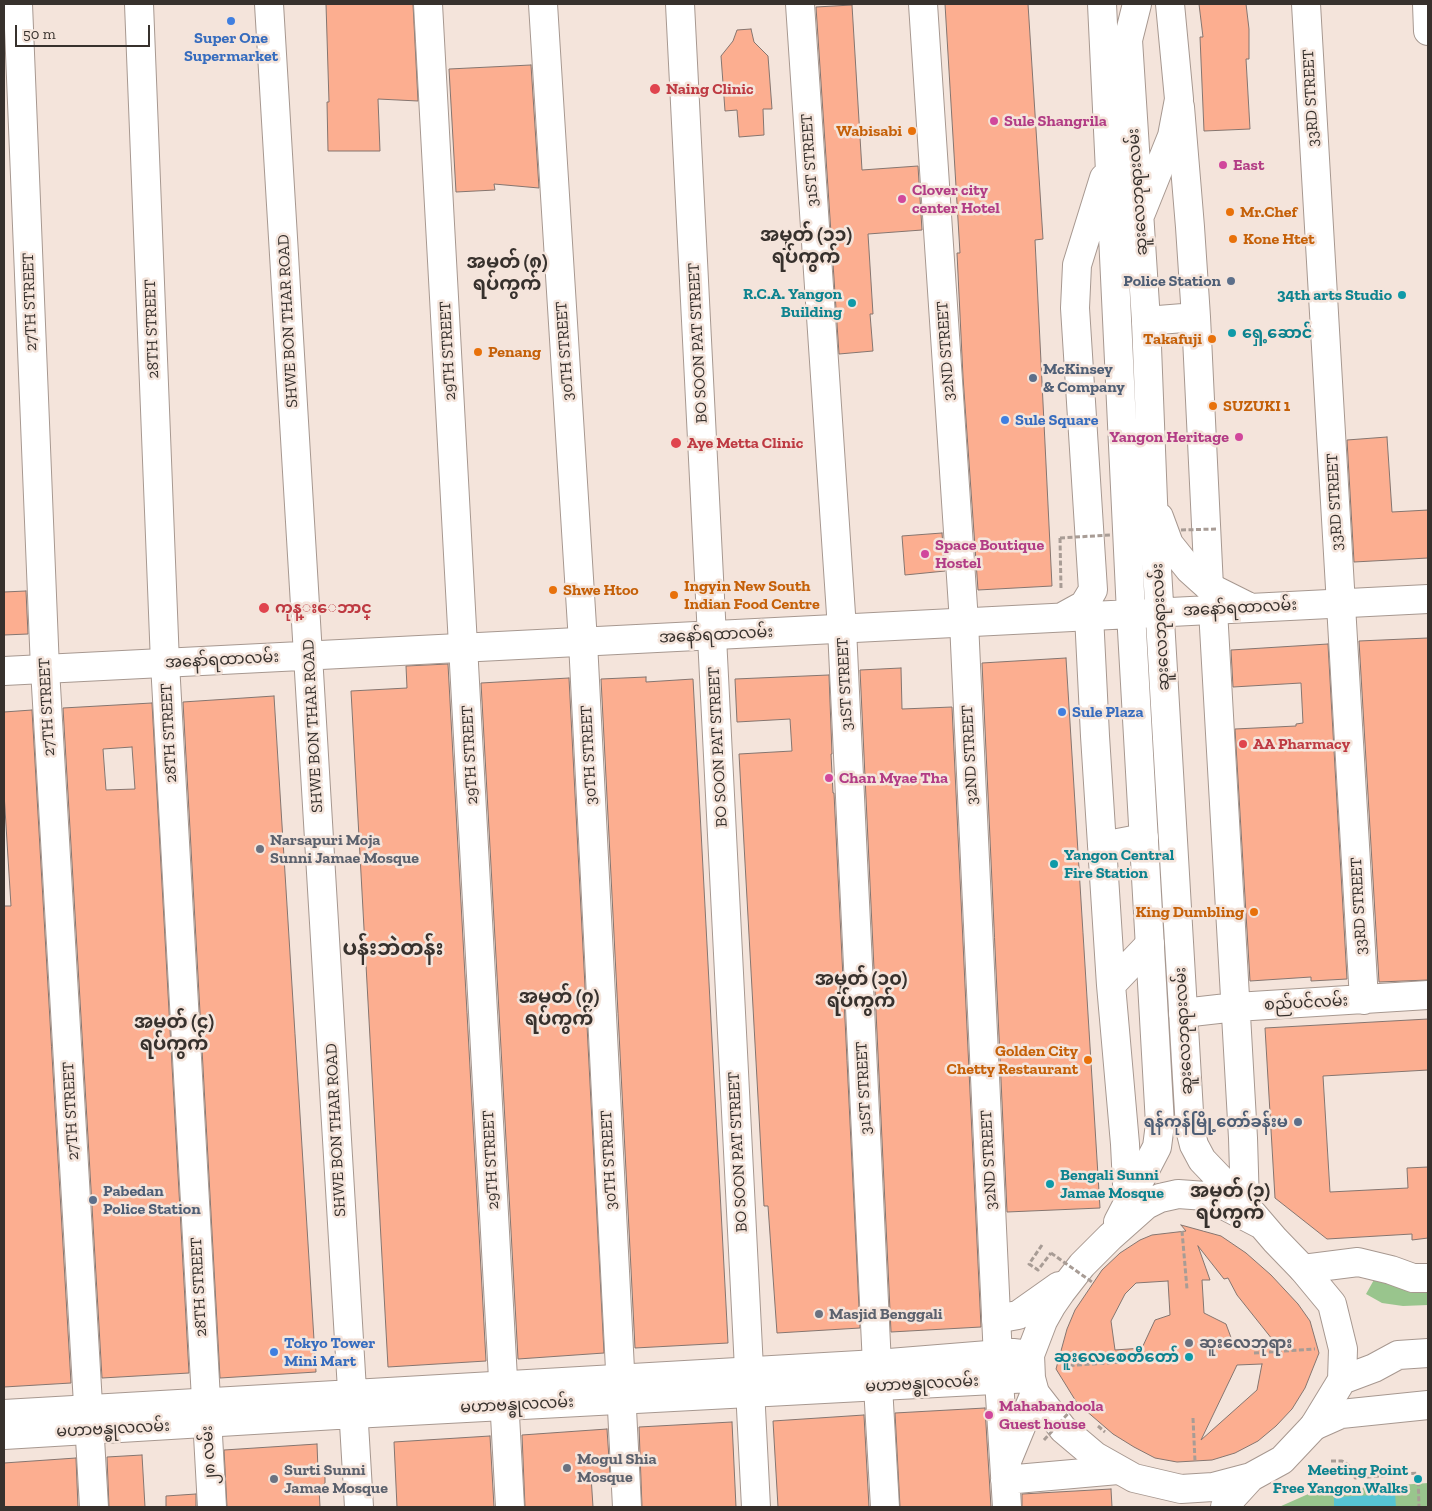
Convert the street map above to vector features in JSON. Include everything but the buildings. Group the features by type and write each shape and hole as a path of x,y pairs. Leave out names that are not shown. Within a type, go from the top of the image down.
{"street":[{"name":"27TH STREET","path":"18,4 45,669 94,1507"},
{"name":"28TH STREET","path":"139,4 165,663 206,1413"},
{"name":"SHWE BON THAR ROAD","path":"269,4 359,1507"},
{"name":"29TH STREET","path":"428,4 510,1507"},
{"name":"30TH STREET","path":"543,4 583,642 627,1507"},
{"name":"BO SOON PAT STREET","path":"680,4 756,1507"},
{"name":"31ST STREET","path":"800,4 842,628 877,1375 885,1507"},
{"name":"32ND STREET","path":"923,4 964,622 998,1367 1007,1507"},
{"name":"ဆူးလေဘုရားလမ်း","path":"1102,4 1108,162 1160,1124 1157,1147 1110,1237"},
{"name":"ဆူးလေဘုရားလမ်း","path":"1137,4 1128,40 1146,321 1153,501 1190,1129 1194,1145 1202,1160 1303,1269 1332,1304 1343,1349 1342,1380"},
{"path":"1170,4 1190,227 1236,1007 1254,1215 1206,1196 1178,1194 1160,1198 1146,1205 1110,1237 1087,1274 1052,1305 1005,1474 1126,1474 1181,1489 1213,1487 1251,1477 1282,1460 1314,1426 1342,1380 1374,1368 1398,1355 1428,1353"},
{"name":"33RD STREET","path":"1306,4 1364,1000"},
{"path":"1427,4 1428,30"},
{"path":"1139,217 1163,163 1172,136 1179,99"},
{"path":"1108,162 1077,265 1075,308 1093,590 1077,616 1102,846 1128,1204"},
{"path":"1146,321 1196,317"},
{"path":"1153,501 1170,544 1211,598"},
{"name":"အနော်ရထာလမ်း","path":"4,671 1132,614 1160,612 1211,598 1250,607 1428,599"},
{"path":"1102,846 1144,838"},
{"path":"1111,985 1150,944"},
{"name":"စည်ပင်လမ်း","path":"1183,1013 1236,1007 1428,995"},
{"path":"1303,1269 1358,1262 1391,1270 1412,1278 1428,1278"},
{"path":"996,1319 1018,1315 1057,1288 1087,1274"},
{"name":"မဟာဗန္ဓုလလမ်း","path":"4,1434 89,1420 998,1367 1013,1352 1032,1376"},
{"path":"1032,1376 1063,1429 1095,1456 1126,1474 1166,1504 1167,1507"},
{"path":"1314,1426 1341,1414 1428,1405"},
{"name":"၂၈ လမ်း","path":"206,1413 212,1507"},
{"name":"မဟာဗန္ဓုလလမ်း","path":"4,1414 89,1420"},
{"path":"1225,1507 1251,1477"}],"path":[{"path":"1181,530 1216,529"},
{"path":"1061,589 1060,538 1110,535"},
{"path":"1182,1231 1187,1289"},
{"path":"1042,1245 1029,1264 1038,1270 1051,1253 1087,1274"},
{"path":"1254,1353 1315,1349"},
{"path":"1062,1366 1122,1362"},
{"path":"1044,1440 1074,1407"},
{"path":"1193,1418 1195,1461"},
{"path":"1331,1461 1342,1460 1353,1470 1355,1478 1418,1473 1419,1507"}],"green space":[{"path":"1375,1278 1428,1286 1428,1305 1403,1306 1382,1303 1366,1294"},
{"path":"1428,1483 1428,1507 1279,1507 1315,1491"}],"water":[{"path":"1395,1494 1396,1507 1334,1507 1334,1497"}],"place":[{"name":"Super One Supermarket","path":"231,21"},
{"name":"Naing Clinic","path":"655,89"},
{"name":"Sule Shangrila","path":"994,121"},
{"name":"Wabisabi","path":"912,131"},
{"name":"East","path":"1223,165"},
{"name":"Clover city center Hotel","path":"902,199"},
{"name":"Mr.Chef","path":"1230,212"},
{"name":"Kone Htet","path":"1233,239"},
{"name":"Police Station","path":"1231,281"},
{"name":"34th arts Studio","path":"1402,295"},
{"name":"R.C.A. Yangon Building","path":"852,303"},
{"name":"ရှေ့ဆောင်","path":"1232,333"},
{"name":"Takafuji","path":"1212,339"},
{"name":"Penang","path":"478,352"},
{"name":"McKinsey & Company","path":"1033,378"},
{"name":"SUZUKI 1","path":"1213,406"},
{"name":"Sule Square","path":"1005,420"},
{"name":"Yangon Heritage","path":"1239,437"},
{"name":"Aye Metta Clinic","path":"676,443"},
{"name":"Space Boutique Hostel","path":"925,554"},
{"name":"Shwe Htoo","path":"553,590"},
{"name":"Ingyin New South Indian Food Centre","path":"674,595"},
{"name":"ကုန္းေဘာင္","path":"264,608"},
{"name":"Sule Plaza","path":"1062,712"},
{"name":"AA Pharmacy","path":"1243,744"},
{"name":"Chan Myae Tha","path":"829,778"},
{"name":"Narsapuri Moja Sunni Jamae Mosque","path":"260,849"},
{"name":"Yangon Central Fire Station","path":"1054,864"},
{"name":"King Dumbling","path":"1254,912"},
{"name":"Golden City Chetty Restaurant","path":"1088,1060"},
{"name":"ရန်ကုန်မြို့တော်ခန်းမ","path":"1298,1122"},
{"name":"Bengali Sunni Jamae Mosque","path":"1050,1184"},
{"name":"Pabedan Police Station","path":"93,1200"},
{"name":"Masjid Benggali","path":"819,1314"},
{"name":"ဆူးလေဘုရား","path":"1189,1343"},
{"name":"Tokyo Tower Mini Mart","path":"274,1352"},
{"name":"ဆူးလေစေတီတော်","path":"1189,1357"},
{"name":"Mahabandoola Guest house","path":"989,1415"},
{"name":"Mogul Shia Mosque","path":"567,1468"},
{"name":"Surti Sunni Jamae Mosque","path":"274,1479"},
{"name":"Meeting Point Free Yangon Walks","path":"1418,1479"}],"district":[{"name":"အမှတ် (၁၁) ရပ်ကွက်","path":"806,247"},
{"name":"အမှတ် (၈) ရပ်ကွက်","path":"507,274"},
{"name":"ပန်းဘဲတန်း","path":"393,949"},
{"name":"အမှတ် (၁၀) ရပ်ကွက်","path":"861,991"},
{"name":"အမှတ် (၇) ရပ်ကွက်","path":"559,1009"},
{"name":"အမှတ် (၄) ရပ်ကွက်","path":"174,1034"},
{"name":"အမှတ် (၁) ရပ်ကွက်","path":"1230,1203"}]}
